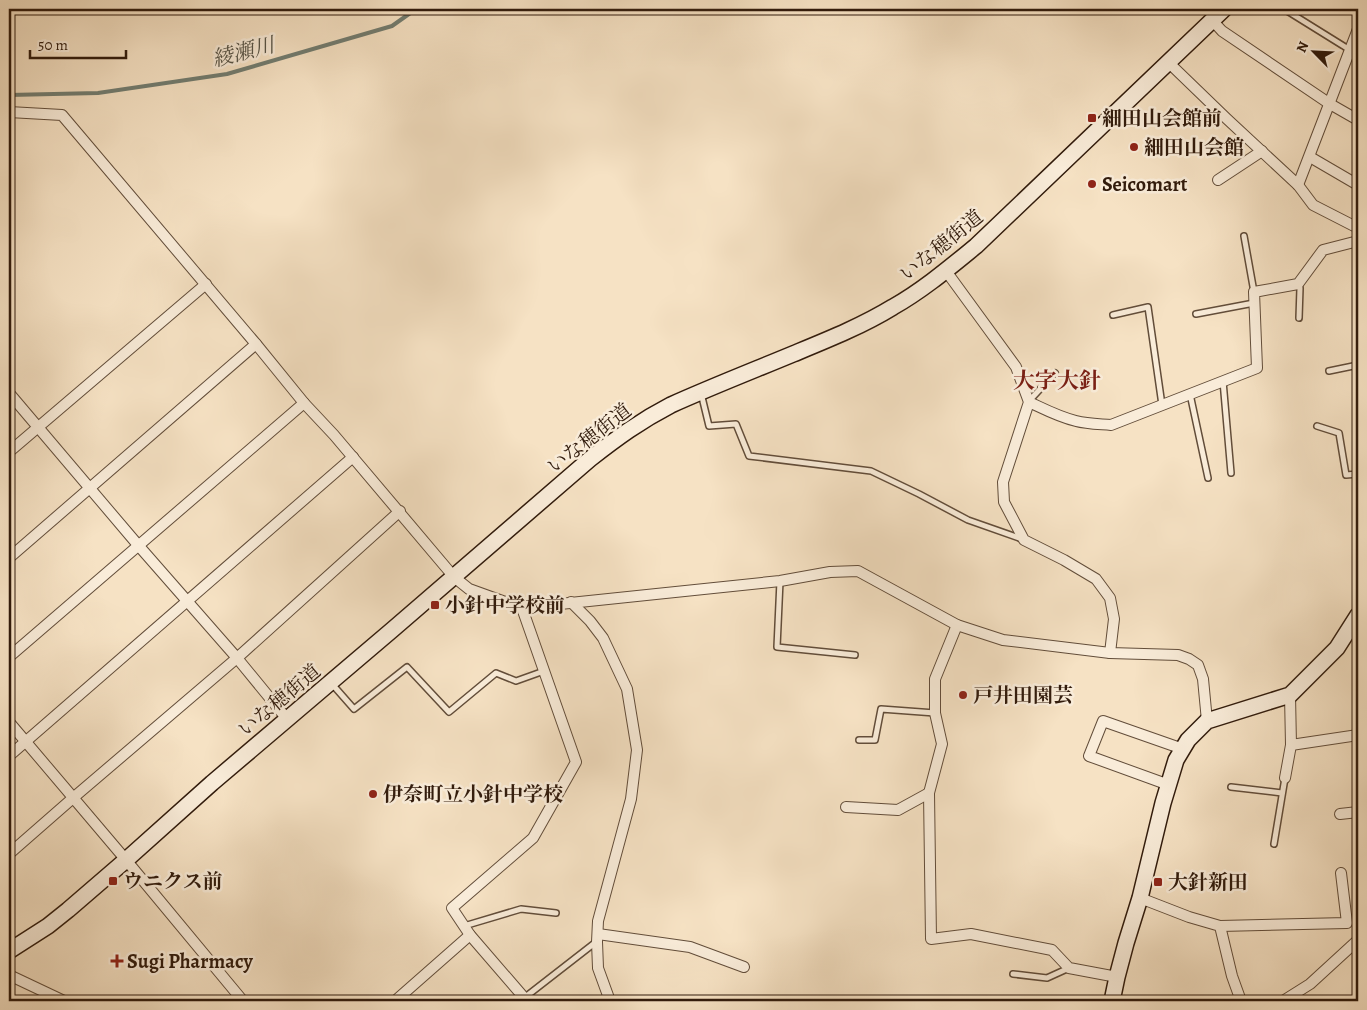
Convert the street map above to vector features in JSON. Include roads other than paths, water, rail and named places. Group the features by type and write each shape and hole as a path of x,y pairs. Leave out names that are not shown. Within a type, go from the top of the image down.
{"street":[{"name":"いな穂街道","path":"9,952 48,926 126,860 212,783 624,432 650,416 701,392 830,339 866,322 894,307 946,271 983,239 1224,9"},
{"path":"1212,20 1222,31 1330,104 1358,120"},
{"path":"1298,185 1330,104 1354,53 1358,29"},
{"path":"1168,62 1298,185 1313,205 1358,228"},
{"path":"9,112 62,115 206,284 304,403 400,511 454,576 469,589 522,608 780,581 830,572 858,571 957,625 1003,640 1110,653 1178,655 1189,658 1198,665 1204,679 1207,721"},
{"path":"1218,180 1262,151"},
{"path":"1310,157 1358,184"},
{"path":"1029,402 1077,422 1111,424 1257,368 1254,298 1298,284 1323,250 1358,241"},
{"path":"946,271 1016,366 1029,402 1003,482 1004,502 1024,540 1096,579 1110,598 1114,620 1110,653"},
{"path":"9,452 206,284"},
{"path":"9,558 256,344"},
{"path":"9,393 237,658 287,719"},
{"path":"9,657 304,403"},
{"path":"9,756 353,457"},
{"path":"9,854 237,658 400,511"},
{"path":"571,602 590,621 603,638 627,688 637,750 631,799 598,921 598,968 610,1001"},
{"path":"522,608 576,762 533,838 452,908 470,935 526,1000"},
{"path":"1112,1001 1176,760 1188,740 1207,721 1290,695 1336,648 1358,615"},
{"path":"957,625 935,678 935,713 942,744 929,793 930,940 971,934 1043,948 1052,950 1069,968 1117,977"},
{"path":"1285,778 1290,745 1290,695"},
{"path":"1169,785 1090,756 1104,721 1183,749"},
{"path":"9,722 243,1001"},
{"path":"1290,745 1358,735"},
{"path":"846,807 898,810 929,793"},
{"path":"1340,814 1358,812"},
{"path":"1140,898 1189,917 1220,926 1347,923 1341,873"},
{"path":"1220,926 1232,976 1241,1001"},
{"path":"395,1001 470,935"},
{"path":"597,938 690,948 744,967"},
{"path":"1283,1001 1310,984 1358,940"},
{"path":"9,975 64,1001"}],"lane":[{"path":"1284,9 1354,53"},
{"path":"1196,314 1254,298 1244,236"},
{"path":"1298,284 1300,288 1298,318"},
{"path":"1113,315 1148,308 1162,405"},
{"path":"1329,371 1358,365"},
{"path":"1029,402 1056,373"},
{"path":"1223,381 1232,473"},
{"path":"701,392 709,426 736,424 749,456 871,471 968,520 1024,540"},
{"path":"1190,394 1208,478"},
{"path":"1316,426 1339,433 1346,475 1358,474"},
{"path":"780,581 777,647 855,655"},
{"path":"331,683 354,709 406,667 449,712 496,674 516,681 544,671"},
{"path":"859,740 876,740 882,709 935,713"},
{"path":"1274,844 1285,778"},
{"path":"1231,786 1282,793"},
{"path":"463,926 521,909 556,913"},
{"path":"526,1000 597,938"},
{"path":"1013,974 1047,978 1069,968"}],"waterway":[{"name":"綾瀬川","path":"9,95 98,93 227,74 392,26 416,9"}],"place":[{"name":"細田山会館前","path":"1092,118"},
{"name":"細田山会館","path":"1134,147"},
{"name":"Seicomart","path":"1092,184"},
{"name":"小針中学校前","path":"435,605"},
{"name":"戸井田園芸","path":"963,695"},
{"name":"伊奈町立小針中学校","path":"373,794"},
{"name":"ウニクス前","path":"113,881"},
{"name":"大針新田","path":"1158,882"},
{"name":"Sugi Pharmacy","path":"117,961"}],"district":[{"name":"大字大針","path":"1057,380"}]}
